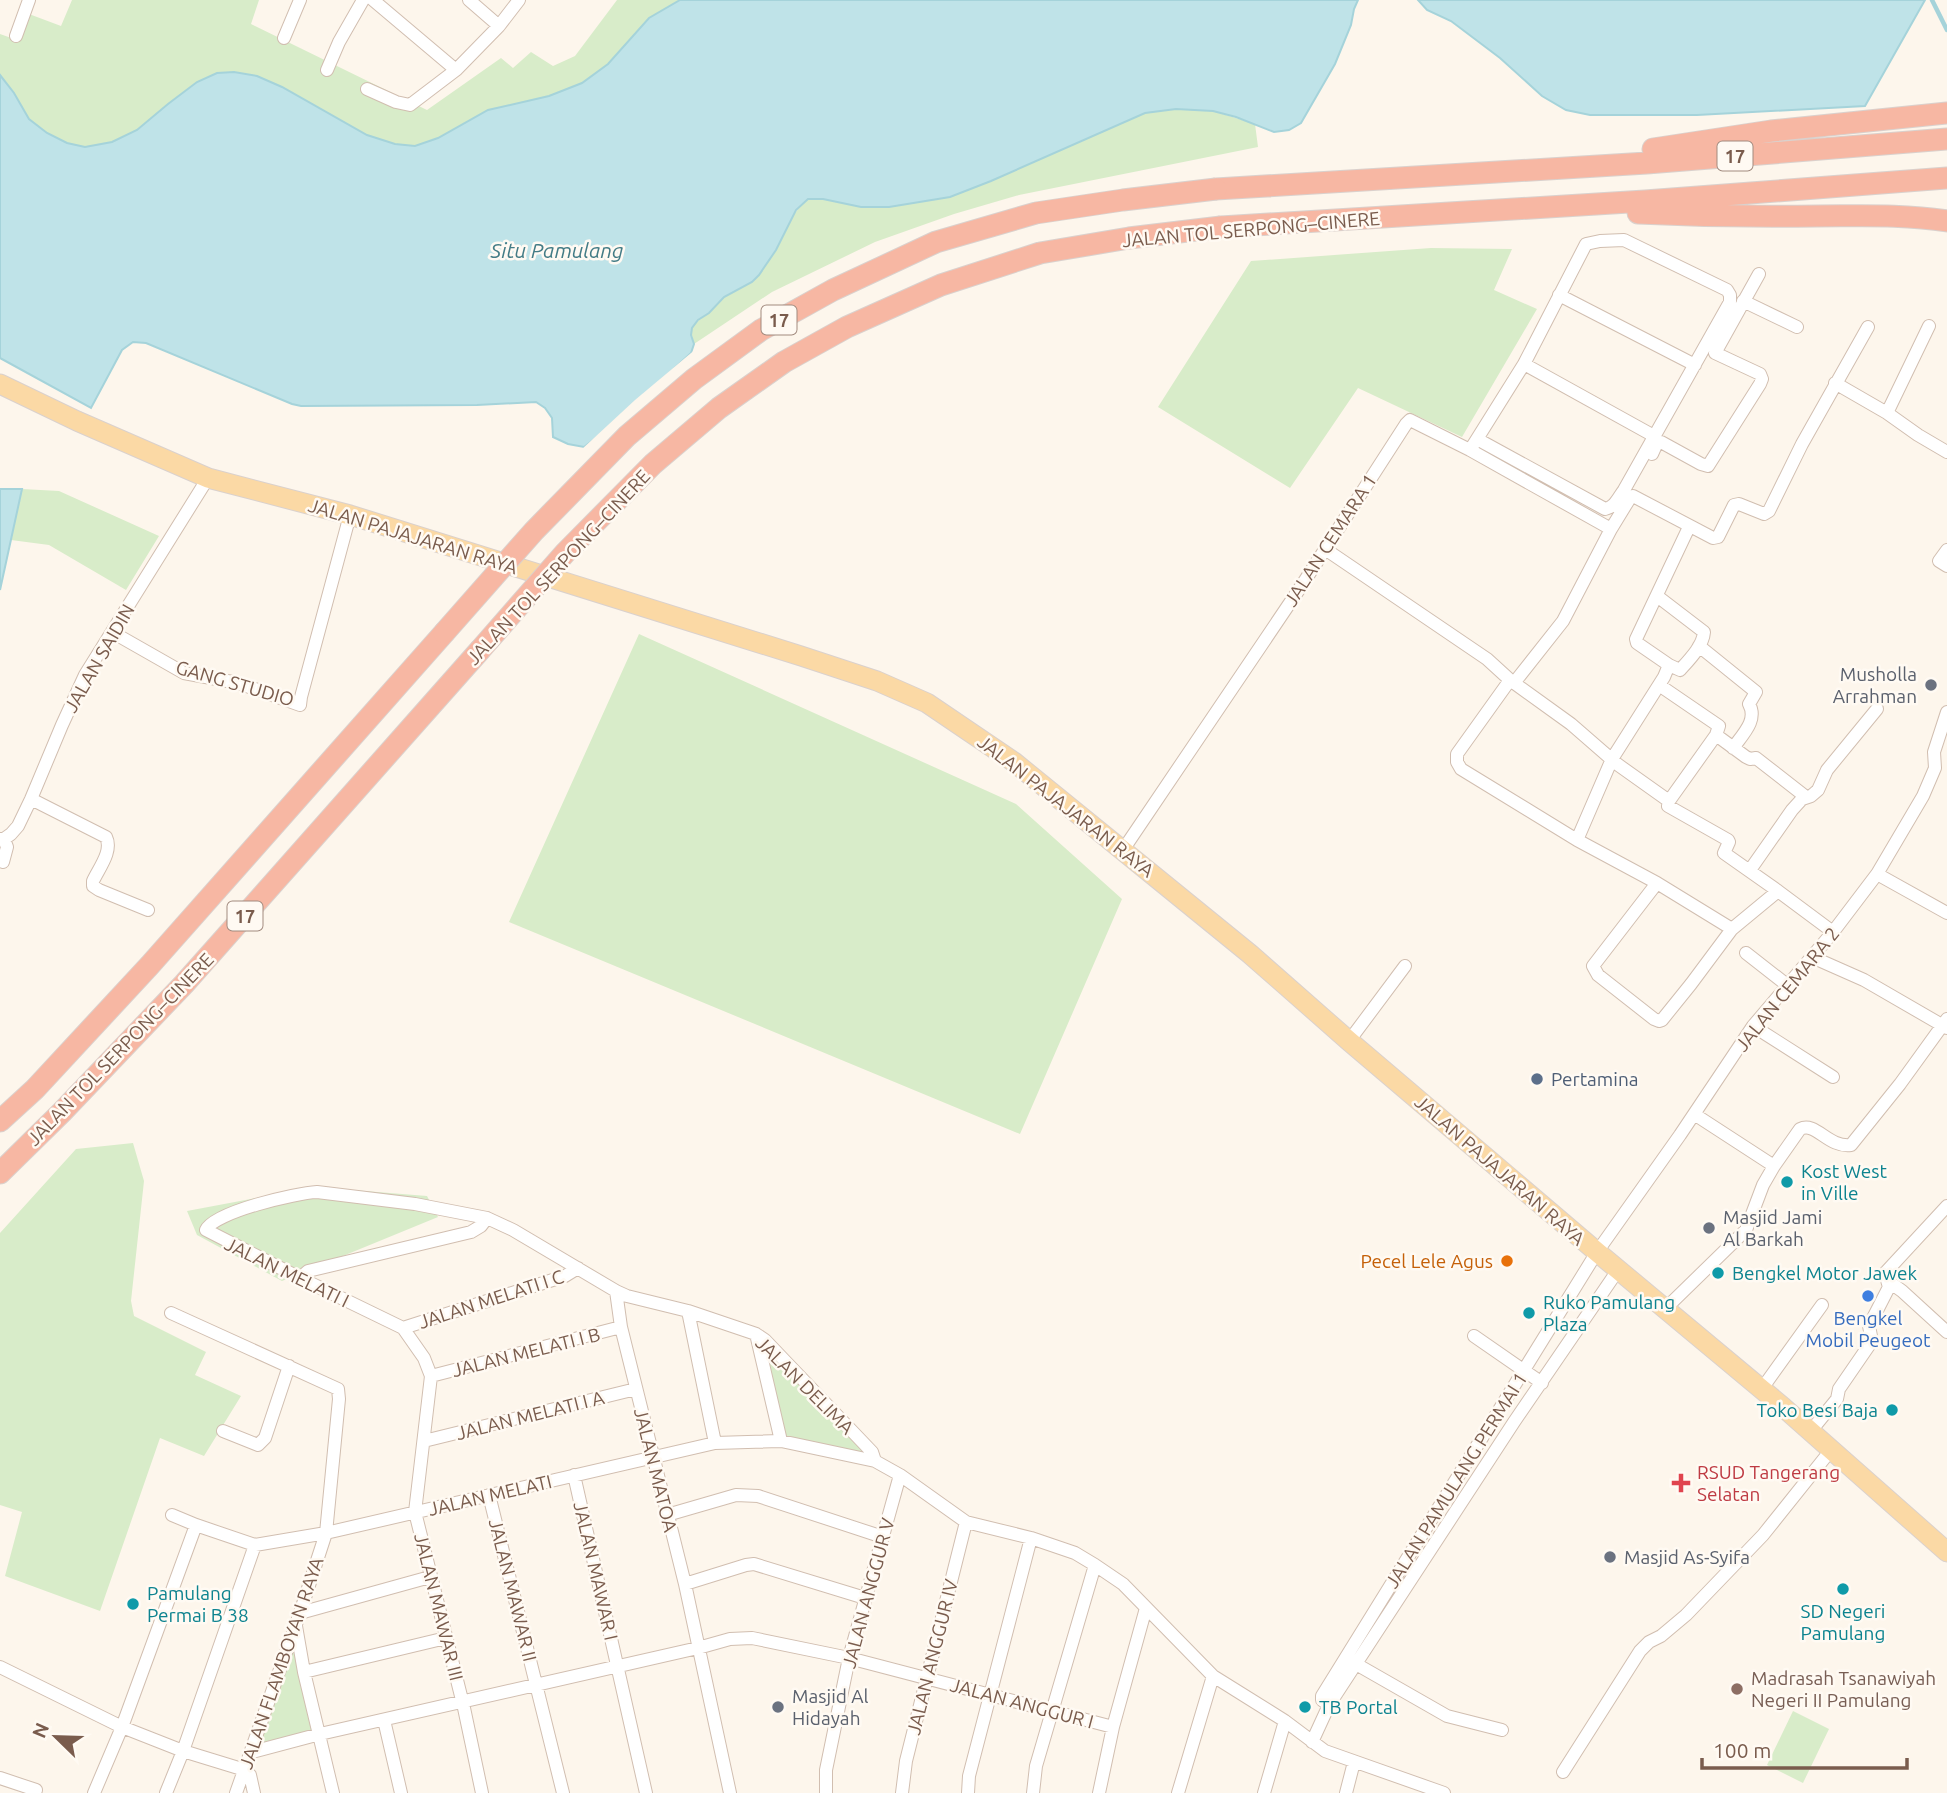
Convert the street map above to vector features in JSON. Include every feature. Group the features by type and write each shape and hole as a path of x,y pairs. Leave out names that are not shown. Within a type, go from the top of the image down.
{"highway":[{"path":"1523,170 1771,131 1947,113"},
{"name":"JALAN TOL SERPONG–CINERE","path":"0,1121 36,1089 534,531 627,436 694,379 761,330 833,290 936,242 1036,213 1123,200 1216,189 1647,163 1947,139"},
{"name":"JALAN TOL SERPONG–CINERE","path":"0,1173 184,984 565,553 653,464 719,408 784,362 847,327 941,285 1040,253 1129,238 1221,227 1534,208 1947,178"},
{"path":"1534,208 1711,217 1874,216 1947,220"}],"main road":[{"name":"JALAN PAJAJARAN RAYA","path":"0,384 208,478 350,515 877,681 927,703 1014,762 1250,954 1832,1450 1947,1552"}],"street":[{"path":"16,36 29,0"},
{"path":"284,38 300,0"},
{"path":"327,70 339,42 363,0"},
{"path":"373,0 456,70"},
{"path":"469,0 499,26"},
{"path":"367,89 410,105 456,70 499,26 519,0"},
{"path":"1624,240 1727,290 1730,295 1730,302 1614,506 1605,509 1474,445 1524,364 1559,295 1586,244 1624,240"},
{"path":"1732,929 1657,883 1577,840 1461,769 1458,766 1457,754 1512,681 1563,621 1657,443 1664,443 1708,466 1760,384 1760,374 1715,353 1759,274"},
{"path":"1559,295 1695,365"},
{"path":"1743,301 1797,327"},
{"path":"1887,413 1929,326"},
{"path":"1630,498 1633,496 1689,527 1716,538 1734,505 1739,504 1767,513 1835,383 1868,327"},
{"path":"1524,364 1654,436"},
{"path":"1835,383 1887,413 1947,453"},
{"name":"JALAN CEMARA 1","path":"1123,850 1410,420 1474,445 1611,529"},
{"name":"JALAN SAIDIN","path":"2,839 18,825 85,675 208,478"},
{"name":"GANG STUDIO","path":"112,632 184,673 238,683 300,705 350,515"},
{"path":"1657,596 1704,632 1699,646 1680,670 1636,641 1689,527"},
{"path":"1325,549 1486,659 1669,801"},
{"path":"1947,550 1939,561 1947,566"},
{"path":"1699,646 1756,692 1749,704 1754,715 1752,721 1733,748"},
{"path":"1577,840 1612,759 1669,665"},
{"path":"1659,685 1719,726 1716,735 1668,806 1729,841 1723,853 1833,932"},
{"path":"1750,870 1792,810 1818,790 1827,770 1877,709"},
{"name":"JALAN CEMARA 2","path":"1597,1252 1753,1026 1833,932 1877,874 1923,796 1935,768 1934,752 1947,712"},
{"path":"1716,735 1746,757 1762,762 1806,797"},
{"path":"31,799 106,836 109,846 93,886 148,910"},
{"path":"2,839 7,847 3,862"},
{"path":"1877,874 1947,913"},
{"path":"1657,883 1593,966 1598,975 1658,1021 1662,1020 1692,984 1732,929 1778,891"},
{"path":"1746,953 1787,985"},
{"path":"1665,1309 1746,1230 1774,1166 1800,1129 1810,1127 1836,1144 1851,1145 1946,1024 1864,980 1812,957"},
{"path":"1349,1041 1405,966"},
{"path":"1753,1026 1833,1077"},
{"path":"1694,1114 1774,1166"},
{"name":"JALAN MELATI I","path":"431,1376 424,1358 403,1328 208,1233 207,1227 233,1212 310,1192 415,1204 487,1218 513,1230 615,1291"},
{"path":"1810,1432 1838,1399 1839,1388 1872,1341 1869,1326 1889,1287 1885,1273 1947,1206"},
{"path":"300,1278 308,1271 471,1232 487,1218"},
{"name":"JALAN PAMULANG PERMAI 1","path":"1329,1705 1322,1700 1322,1696 1597,1252"},
{"name":"JALAN MELATI I C","path":"403,1328 565,1276 578,1268"},
{"path":"1312,1742 1329,1705 1618,1270"},
{"path":"1888,1281 1947,1332"},
{"name":"JALAN DELIMA","path":"615,1291 688,1311 756,1334 765,1340 872,1452 875,1461 900,1475 966,1522"},
{"name":"JALAN MATOA","path":"615,1291 621,1327 685,1584 730,1793"},
{"path":"1761,1390 1822,1305"},
{"path":"688,1311 715,1443"},
{"path":"172,1313 289,1366 265,1438 258,1445 223,1431"},
{"name":"JALAN MELATI I B","path":"431,1376 621,1327"},
{"path":"756,1334 781,1441"},
{"path":"1474,1336 1542,1383"},
{"name":"JALAN FLAMBOYAN RAYA","path":"236,1793 326,1533 340,1399 338,1390 289,1366"},
{"path":"415,1512 431,1376"},
{"name":"JALAN MELATI I A","path":"424,1441 636,1389"},
{"name":"JALAN MELATI","path":"255,1545 326,1533 715,1443 781,1441 875,1461"},
{"path":"1563,1772 1640,1651 1686,1615 1763,1535 1832,1450"},
{"name":"JALAN MAWAR I","path":"574,1475 646,1793"},
{"name":"JALAN ANGGUR V","path":"825,1793 826,1770 849,1658 900,1475"},
{"path":"667,1515 746,1494 883,1537"},
{"name":"JALAN MAWAR II","path":"489,1495 563,1793"},
{"path":"1441,1504 1455,1512"},
{"name":"JALAN MAWAR III","path":"415,1512 463,1701 482,1793"},
{"path":"166,1793 255,1545 172,1515"},
{"path":"966,1522 1031,1538 1075,1553 1123,1584 1213,1676 1285,1721 1325,1751 1427,1790 1444,1793"},
{"name":"JALAN ANGGUR IV","path":"902,1793 906,1761 966,1522"},
{"path":"94,1793 122,1727 196,1525"},
{"path":"968,1793 969,1776 1031,1538"},
{"path":"1408,1557 1421,1564"},
{"path":"685,1584 746,1564 754,1564 865,1598"},
{"path":"1033,1793 1036,1766 1095,1565"},
{"path":"333,1793 304,1672 298,1620 430,1577"},
{"name":"JALAN ANGGUR I","path":"1099,1793 1146,1608"},
{"name":"JALAN ANGGUR I","path":"252,1752 730,1639 752,1637 849,1658 1114,1727"},
{"path":"304,1672 446,1638"},
{"path":"1356,1664 1438,1712 1502,1730"},
{"path":"0,1667 122,1727 183,1751 245,1770 250,1775 254,1793"},
{"path":"1178,1793 1213,1676"},
{"path":"384,1720 401,1793"},
{"path":"1264,1793 1285,1721"},
{"path":"1346,1793 1354,1762"},
{"path":"0,1778 36,1790"}],"green space":[{"path":"72,0 259,0 251,24 427,110 501,58 513,68 531,52 553,66 575,56 617,0 680,0 649,18 608,64 582,83 549,96 488,110 438,138 415,146 395,144 367,135 282,87 257,76 234,72 217,73 168,104 137,130 112,142 86,147 67,143 47,133 29,119 0,75 0,34 17,40 29,14 61,26"},
{"path":"1176,109 1213,111 1255,124 1258,147 1019,195 954,214 875,242 772,292 694,344 694,326 724,297 747,284 791,218 808,199 823,199 861,207 1145,113"},
{"path":"1431,248 1512,249 1494,290 1537,309 1462,437 1358,388 1290,488 1158,407 1251,261"},
{"path":"22,489 59,491 159,536 126,590 49,545 11,540"},
{"path":"639,634 1016,804 1122,899 1020,1134 509,922"},
{"path":"133,1143 144,1181 131,1301 134,1316 206,1352 195,1375 241,1396 204,1456 160,1438 100,1611 5,1576 22,1512 0,1505 0,1233 76,1149"},
{"path":"315,1187 427,1196 438,1217 282,1281 197,1235 187,1211"},
{"path":"762,1337 875,1461 781,1441"},
{"path":"295,1642 315,1735 256,1751"},
{"path":"1793,1711 1829,1729 1803,1783 1767,1765"}],"water":[{"name":"Situ Pamulang","path":"680,0 1358,0 1335,64 1301,123 1289,130 1274,132 1213,111 1176,109 1145,113 950,197 889,207 861,207 823,199 808,199 796,210 776,250 759,275 752,282 724,297 698,320 692,328 694,344 691,353 609,428 584,447 553,437 552,418 545,408 536,402 301,406 146,343 133,342 122,350 91,408 0,358 0,75 29,119 47,133 67,143 85,147 112,142 137,130 197,82 217,73 234,72 257,76 282,87 367,135 395,144 415,146 438,138 488,110 549,96 582,83 608,64 649,18"},
{"path":"1418,0 1925,0 1865,106 1697,115 1590,115 1566,110 1542,96 1500,58 1451,21 1427,10"},
{"path":"0,489 22,489 0,590"}],"pier":[{"path":"697,348 693,356 648,398 586,450 581,450 635,400"}],"waterway":[{"path":"1932,0 1947,30"}],"place":[{"name":"Musholla Arrahman","path":"1931,685"},
{"name":"Pertamina","path":"1537,1079"},
{"name":"Kost West in Ville","path":"1787,1182"},
{"name":"Masjid Jami Al Barkah","path":"1709,1228"},
{"name":"Pecel Lele Agus","path":"1507,1261"},
{"name":"Bengkel Motor Jawek","path":"1718,1273"},
{"name":"Bengkel Mobil Peugeot","path":"1868,1296"},
{"name":"Ruko Pamulang Plaza","path":"1529,1313"},
{"name":"Toko Besi Baja","path":"1892,1410"},
{"name":"RSUD Tangerang Selatan","path":"1681,1483"},
{"name":"Masjid As-Syifa","path":"1610,1557"},
{"name":"SD Negeri Pamulang","path":"1843,1589"},
{"name":"Pamulang Permai B 38","path":"133,1604"},
{"name":"Madrasah Tsanawiyah Negeri II Pamulang","path":"1737,1689"},
{"name":"Masjid Al Hidayah","path":"778,1707"},
{"name":"TB Portal","path":"1305,1707"}]}
